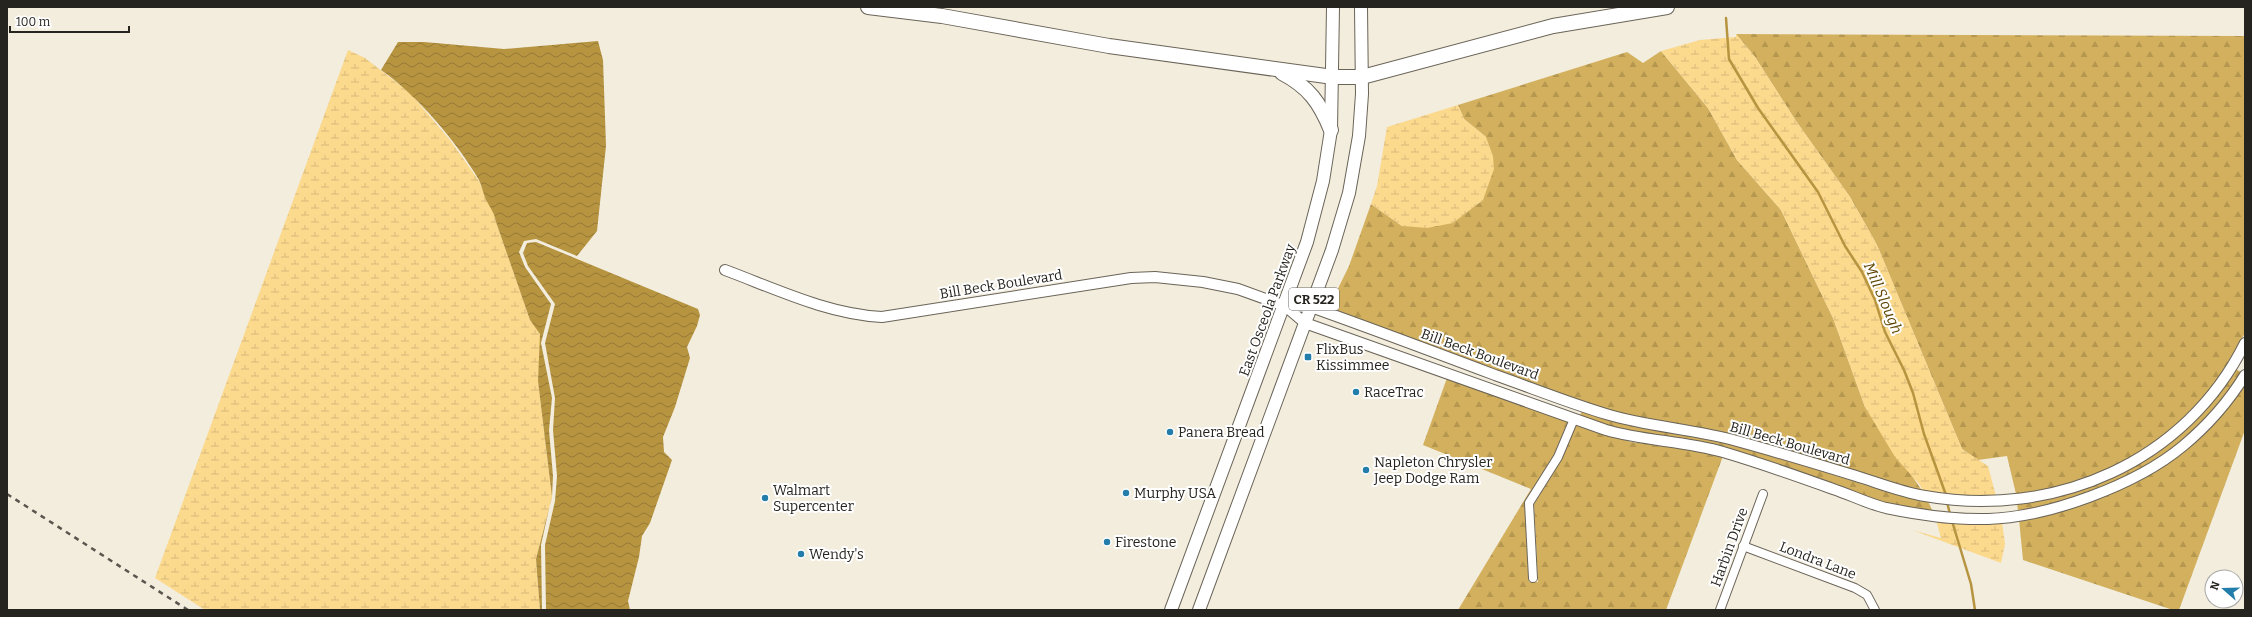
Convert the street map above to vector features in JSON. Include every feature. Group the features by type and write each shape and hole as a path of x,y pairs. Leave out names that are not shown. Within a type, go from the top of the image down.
{"highway":[{"path":"868,7 942,16 1109,46 1333,77 1362,77 1553,26 1667,7"},
{"path":"1270,68 1295,80 1310,92 1324,112 1331,130"}],"main road":[{"name":"CR 522","path":"1199,610 1306,323 1334,243 1349,193 1359,136 1362,77 1361,7"},
{"name":"East Osceola Parkway","path":"1171,610 1285,306 1307,242 1323,180 1331,130 1333,10"}],"street":[{"name":"Bill Beck Boulevard","path":"725,270 833,310 864,316 890,316 1137,277 1168,278 1212,283 1242,291 1285,306 1311,308 1579,405 1643,423 1699,432 1736,440 1889,488 1925,496 1982,500 2051,495 2106,475 2154,450 2189,422 2218,389 2245,343"},
{"name":"Bill Beck Boulevard","path":"1285,306 1306,323 1574,419 1632,438 1720,451 1764,464 1884,507 1937,516 1989,519 2032,513 2086,499 2152,466 2182,447 2209,422 2235,390 2245,374"},
{"path":"2234,363 2245,369"},
{"path":"1533,578 1529,503 1558,457 1579,405"},
{"name":"Harbin Drive","path":"1720,610 1763,494"},
{"name":"Londra Lane","path":"1743,546 1855,588 1867,595 1875,610"}],"green space":[{"path":"1736,34 2245,36 2245,333 2214,386 2185,419 2151,446 2104,472 2050,491 2016,494 2007,456 1978,460 1962,449 1877,245 1850,197 1796,121 1755,57"},
{"path":"1736,34 1755,57 1796,121 1850,197 1877,245 1962,449 1988,466 1996,496 1963,496 1923,492 1920,485 1895,457 1865,407 1833,318 1781,210 1737,160 1708,108 1661,51 1700,40 1736,37"},
{"path":"348,50 365,58 410,93 450,140 479,181 487,201 493,210 530,320 541,334 538,381 552,497 536,559 540,610 205,610 155,578"},
{"path":"1661,51 1708,108 1737,160 1781,210 1833,318 1865,407 1923,492 1609,411 1328,309 1349,266 1371,204 1402,226 1473,207 1483,200 1486,137 1464,119 1458,105 1627,52 1643,63"},
{"path":"1458,105 1464,119 1486,137 1493,156 1494,169 1483,200 1453,223 1427,228 1402,226 1371,204 1377,186 1387,127"},
{"path":"2236,369 2241,372 2214,410 2189,436 2163,455 2124,477 2081,495 2059,502 2018,511 2017,503 2047,500 2064,495 2109,478 2152,455 2190,426 2222,390"},
{"path":"1447,378 1568,421 1554,455 1525,503 1529,582 1538,582 1534,504 1562,459 1577,424 1631,442 1693,450 1723,456 1666,610 1458,610 1531,489 1423,445"},
{"path":"2245,383 2245,430 2179,610 2173,610 2023,560 2019,519 2033,518 2089,503 2155,469"},
{"path":"1582,410 1735,444 1891,493 1928,501 1933,512 1885,503 1765,461 1632,434 1580,416"},
{"path":"1936,520 2002,522 2005,544 2001,563 1912,530 1941,538"}],"water":[{"path":"598,41 603,60 606,146 597,231 577,256 536,239 524,241 519,252 525,267 551,304 541,343 552,398 549,430 553,476 552,497 538,381 540,334 530,320 494,216 486,200 479,180 470,165 448,135 422,106 381,70 398,42 424,42 504,49"},
{"path":"536,242 698,309 700,315 697,326 687,347 690,358 675,407 663,437 664,452 672,460 650,523 642,536 639,557 628,601 630,610 546,610 545,545 555,501 557,476 553,430 555,398 545,343 555,304 528,266 523,253 527,243"},
{"path":"550,506 541,545 542,610 540,610 536,559"}],"waterway":[{"name":"Mill Slough","path":"1726,18 1729,59 1758,108 1818,192 1845,246 1862,272 1875,300 1885,332 1904,370 1913,393 1924,434 1946,495"},
{"name":"Mill Slough","path":"1947,502 1950,514"},
{"name":"Mill Slough","path":"1952,521 1971,584 1975,610"}],"railway":[{"path":"7,494 188,610"}],"place":[{"name":"FlixBus Kissimmee","path":"1308,357"},
{"name":"RaceTrac","path":"1356,392"},
{"name":"Panera Bread","path":"1170,432"},
{"name":"Napleton Chrysler Jeep Dodge Ram","path":"1366,470"},
{"name":"Murphy USA","path":"1126,493"},
{"name":"Walmart Supercenter","path":"765,498"},
{"name":"Firestone","path":"1107,542"},
{"name":"Wendy's","path":"801,554"}]}
